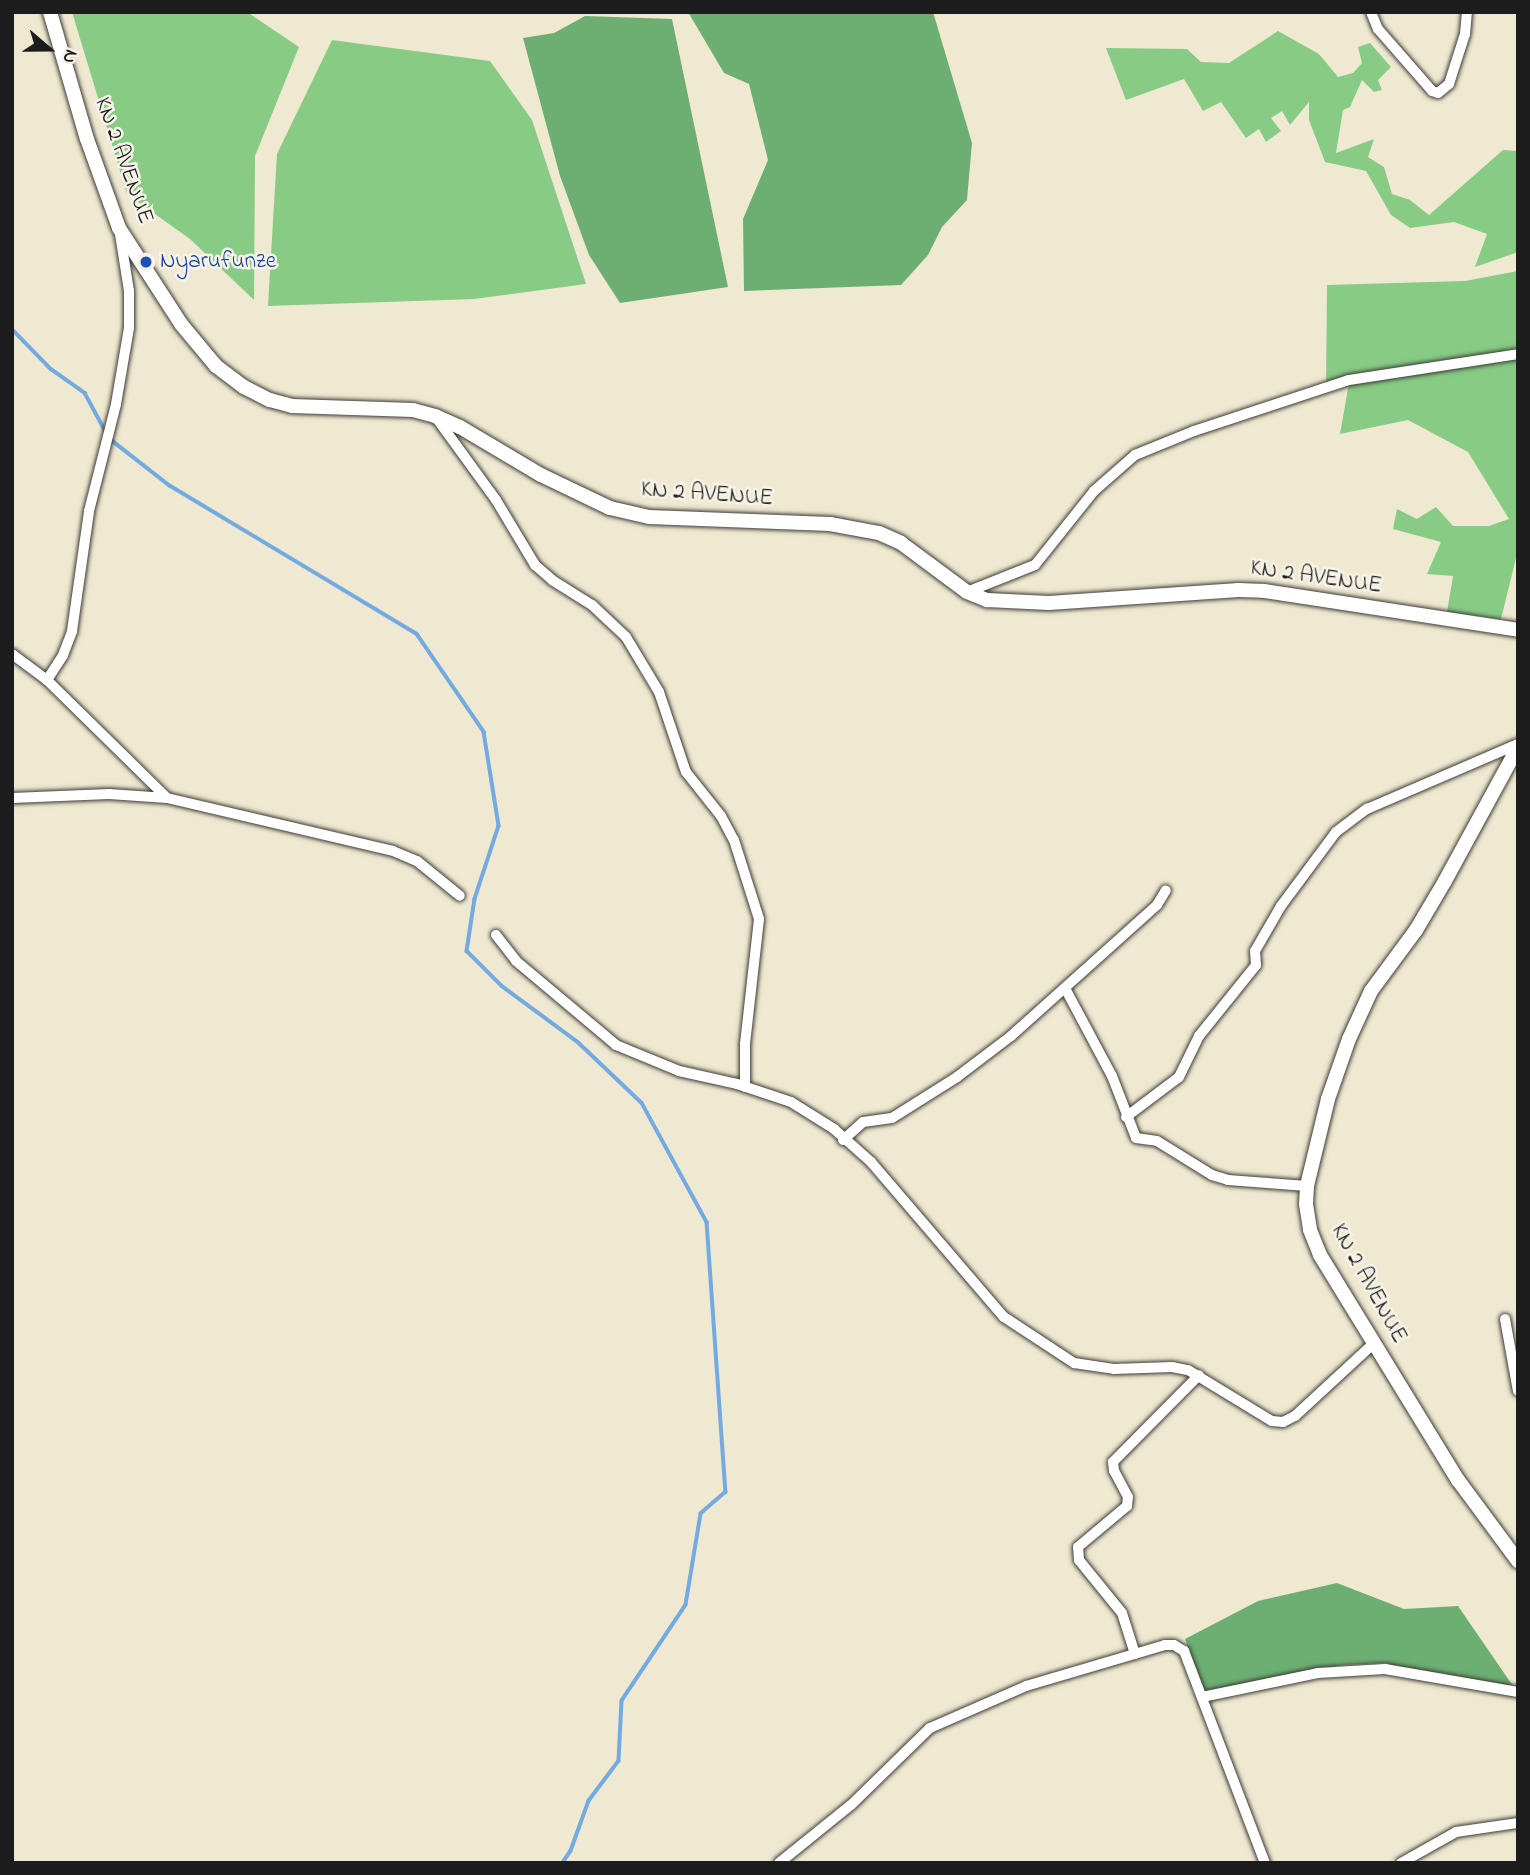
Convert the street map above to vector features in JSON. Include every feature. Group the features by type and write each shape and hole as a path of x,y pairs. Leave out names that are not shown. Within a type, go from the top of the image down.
{"main road":[{"name":"KN 2 AVENUE","path":"50,12 87,139 119,229 181,324 216,366 244,387 292,406 378,407 413,410 435,416 460,427 541,475 610,508 649,517 830,523 878,533 901,543 967,592 1003,602 1049,603 1240,590 1518,630"},
{"name":"KN 2 AVENUE","path":"1518,746 1416,930 1371,991 1349,1039 1328,1100 1307,1186 1310,1230 1320,1255 1458,1480 1518,1561"}],"street":[{"path":"1371,12 1378,29 1432,91 1438,93 1449,84 1465,34 1467,12"},
{"path":"47,680 63,655 72,631 89,511 116,404 129,316 129,291 119,229"},
{"path":"967,592 1035,565 1094,491 1135,455 1194,431 1349,380 1518,355"},
{"path":"435,416 496,500 535,565 552,580 599,610 626,637 659,692 686,772 721,816 734,840 759,919 745,1044 745,1087"},
{"path":"12,653 47,680 167,799"},
{"path":"1126,1117 1179,1077 1199,1036 1256,965 1255,951 1281,906 1336,832 1367,809 1518,746"},
{"path":"12,798 109,794 167,799 393,850 417,862 460,896"},
{"path":"843,1140 863,1122 892,1118 957,1077 1066,990 1131,926 1163,899 1166,890"},
{"path":"496,935 526,970 616,1045 679,1071 745,1087 791,1102 834,1129 870,1163 1004,1317 1025,1334 1074,1363 1114,1369 1172,1367 1199,1375 1263,1416 1283,1422 1295,1416 1374,1343"},
{"path":"1066,990 1111,1076 1136,1138 1157,1141 1212,1175 1242,1184 1307,1186"},
{"path":"1505,1319 1518,1391"},
{"path":"1135,1654 1122,1613 1079,1560 1078,1547 1126,1506 1128,1497 1114,1471 1113,1462 1199,1375"},
{"path":"779,1863 851,1805 930,1728 1026,1686 1165,1645 1174,1645 1184,1651 1265,1863"},
{"path":"1202,1698 1318,1673 1385,1669 1518,1692"},
{"path":"1401,1863 1456,1832 1518,1823"}],"green space":[{"path":"72,12 247,12 299,47 255,156 254,300 190,239 127,194"},
{"path":"688,12 933,12 972,143 967,200 942,227 928,255 901,285 744,291 743,219 768,160 749,84 724,73"},
{"path":"585,16 672,19 728,287 620,303 589,255 560,176 523,38 554,33"},
{"path":"1278,31 1319,54 1338,77 1353,73 1362,63 1358,47 1370,43 1391,67 1378,80 1382,90 1374,92 1362,80 1350,107 1343,110 1336,153 1374,139 1368,157 1384,167 1392,194 1410,200 1429,215 1503,150 1518,151 1518,252 1475,267 1487,234 1454,222 1410,228 1391,215 1366,171 1325,162 1309,120 1309,102 1290,125 1282,111 1271,118 1281,131 1266,142 1259,129 1246,138 1221,102 1203,111 1184,79 1126,100 1106,48 1187,49 1201,62 1229,63"},
{"path":"332,40 490,61 532,120 586,284 474,299 268,306 277,154"},
{"path":"1518,271 1518,550 1501,619 1447,612 1453,576 1427,574 1441,542 1393,529 1397,509 1417,519 1436,507 1453,526 1489,526 1509,519 1468,452 1408,420 1340,434 1349,383 1326,388 1327,285 1465,281"},
{"path":"1337,1583 1404,1609 1458,1606 1513,1686 1417,1675 1386,1663 1343,1665 1203,1692 1185,1639 1258,1601"}],"waterway":[{"path":"12,329 51,369 85,393 106,432"},
{"path":"110,439 169,485 417,634 484,732 499,826 475,899 467,951 502,986 578,1042 642,1103 707,1222 726,1492 701,1514 686,1605 622,1701 619,1761 589,1801 571,1851 563,1863"}],"place":[{"name":"Nyarufunze","path":"146,262"}]}
